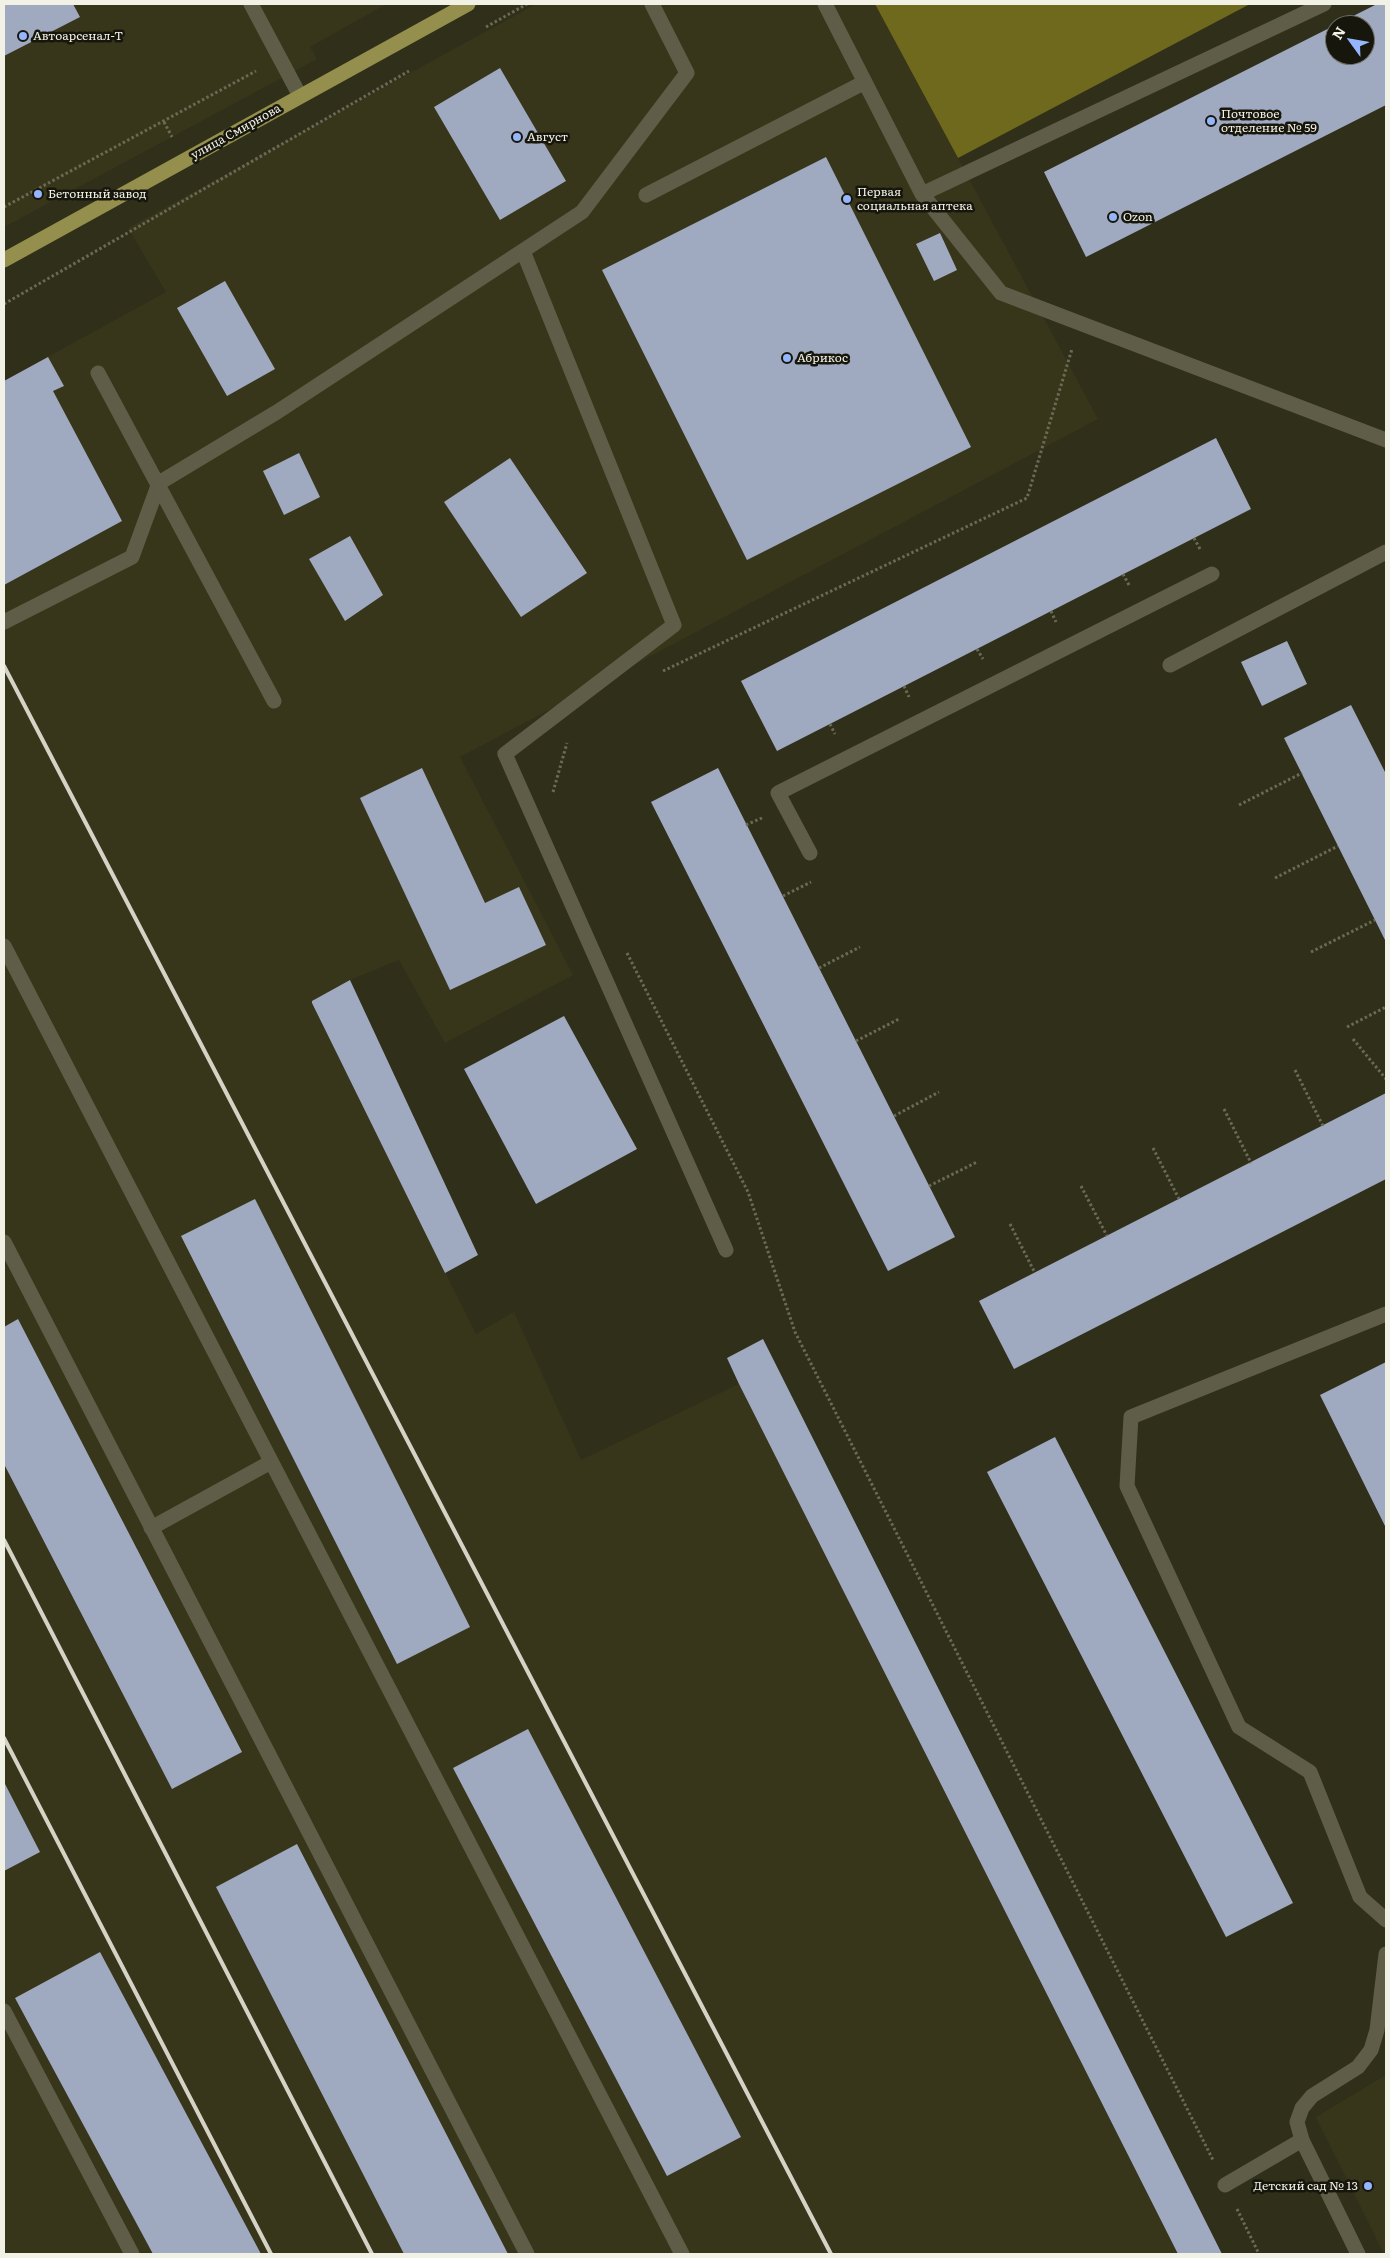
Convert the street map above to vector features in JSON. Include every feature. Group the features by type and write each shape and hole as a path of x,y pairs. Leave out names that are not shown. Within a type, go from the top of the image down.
{"main road":[{"name":"улица Смирнова","path":"4,260 468,4"}],"lane":[{"path":"251,4 300,96"},
{"path":"4,622 132,557 159,483 277,412 582,212 687,74 652,4"},
{"path":"825,4 922,194 1001,293 1386,440"},
{"path":"922,194 1324,4"},
{"path":"646,195 865,82"},
{"path":"523,251 674,625 505,754 726,1250"},
{"path":"98,373 159,483 274,701"},
{"path":"1170,665 1386,552"},
{"path":"810,853 778,793 1212,574"},
{"path":"4,946 682,2254"},
{"path":"4,1242 527,2254"},
{"path":"1386,1314 1131,1417 1127,1486 1239,1727 1310,1772 1360,1897 1386,1920"},
{"path":"151,1528 271,1462"},
{"path":"1358,2254 1302,2140 1298,2122 1302,2108 1312,2096 1358,2067 1371,2050 1377,2030 1386,1954"},
{"path":"4,2011 132,2254"},
{"path":"1225,2185 1302,2140"}],"path":[{"path":"484,28 527,4"},
{"path":"4,207 280,58"},
{"path":"4,304 415,68"},
{"path":"654,675 1027,498 1080,322"},
{"path":"553,794 567,740"},
{"path":"1239,805 1302,773"},
{"path":"1275,878 1338,846"},
{"path":"783,896 814,880"},
{"path":"1311,952 1376,920"},
{"path":"622,944 748,1192 795,1332 1259,2254"},
{"path":"819,968 860,946"},
{"path":"1347,1027 1386,1007"},
{"path":"856,1041 899,1019"},
{"path":"1353,1039 1386,1079"},
{"path":"1295,1070 1323,1126"},
{"path":"894,1116 939,1092"},
{"path":"1224,1109 1251,1163"},
{"path":"1153,1148 1179,1199"},
{"path":"930,1186 977,1162"},
{"path":"1081,1186 1107,1236"},
{"path":"1010,1224 1035,1273"}],"shaded area":[{"path":"4,4 386,4 310,47 317,59 4,227"},
{"path":"536,4 875,4 1098,419 460,757 573,975 445,1043 399,960 350,980 312,1003 476,1334 514,1312 581,1460 739,1384 1178,2254 4,2254 4,381 166,292 128,228"},
{"path":"875,4 1250,4 958,158"},
{"name":"Детский сад № 13","path":"1386,2075 1386,2254 1384,2254 1316,2117"}],"building":[{"name":"Автоарсенал-Т","path":"4,4 73,4 80,17 4,56"},
{"path":"1377,4 1386,4 1386,105 1086,257 1044,172 1325,30 1325,65 1375,65 1375,15 1355,15"},
{"path":"500,68 566,181 500,220 434,107"},
{"name":"Абрикос","path":"826,157 971,447 747,560 602,270"},
{"path":"940,233 957,270 934,281 916,244"},
{"path":"225,281 275,369 227,396 177,308"},
{"path":"48,357 64,386 53,391 122,521 4,585 4,381"},
{"path":"1216,438 1251,509 777,751 741,681"},
{"path":"299,453 320,497 284,515 263,471"},
{"path":"510,458 587,573 521,617 444,502"},
{"path":"350,536 383,595 345,621 309,559"},
{"path":"1287,641 1307,684 1262,706 1241,662"},
{"path":"1351,705 1386,774 1386,942 1284,738"},
{"path":"422,768 485,903 519,887 546,945 450,990 360,798"},
{"path":"718,768 955,1237 888,1271 651,802"},
{"path":"350,980 478,1255 445,1273 312,1003 312,1001"},
{"path":"564,1016 637,1149 536,1204 464,1069"},
{"path":"1386,1093 1386,1179 1014,1369 979,1301"},
{"path":"255,1199 470,1627 397,1664 181,1236"},
{"path":"18,1319 242,1752 172,1789 4,1464 4,1327"},
{"path":"763,1339 1222,2254 1178,2254 739,1384 727,1358"},
{"path":"1386,1362 1386,1528 1320,1395"},
{"path":"1055,1437 1293,1903 1226,1937 987,1472"},
{"path":"528,1729 741,2137 667,2176 453,1768"},
{"path":"4,1782 40,1852 4,1871"},
{"path":"297,1844 508,2254 404,2254 216,1887"},
{"path":"100,1952 261,2254 153,2254 15,1998"}],"railway":[{"path":"4,666 831,2254"},
{"path":"4,1540 372,2254"},
{"path":"4,1738 271,2254"}],"place":[{"name":"Автоарсенал-Т","path":"23,36"},
{"name":"Почтовое отделение № 59","path":"1211,121"},
{"name":"Август","path":"517,137"},
{"name":"Бетонный завод","path":"38,194"},
{"name":"Первая социальная аптека","path":"847,199"},
{"name":"Ozon","path":"1113,217"},
{"name":"Абрикос","path":"787,358"},
{"name":"Детский сад № 13","path":"1368,2186"}]}
